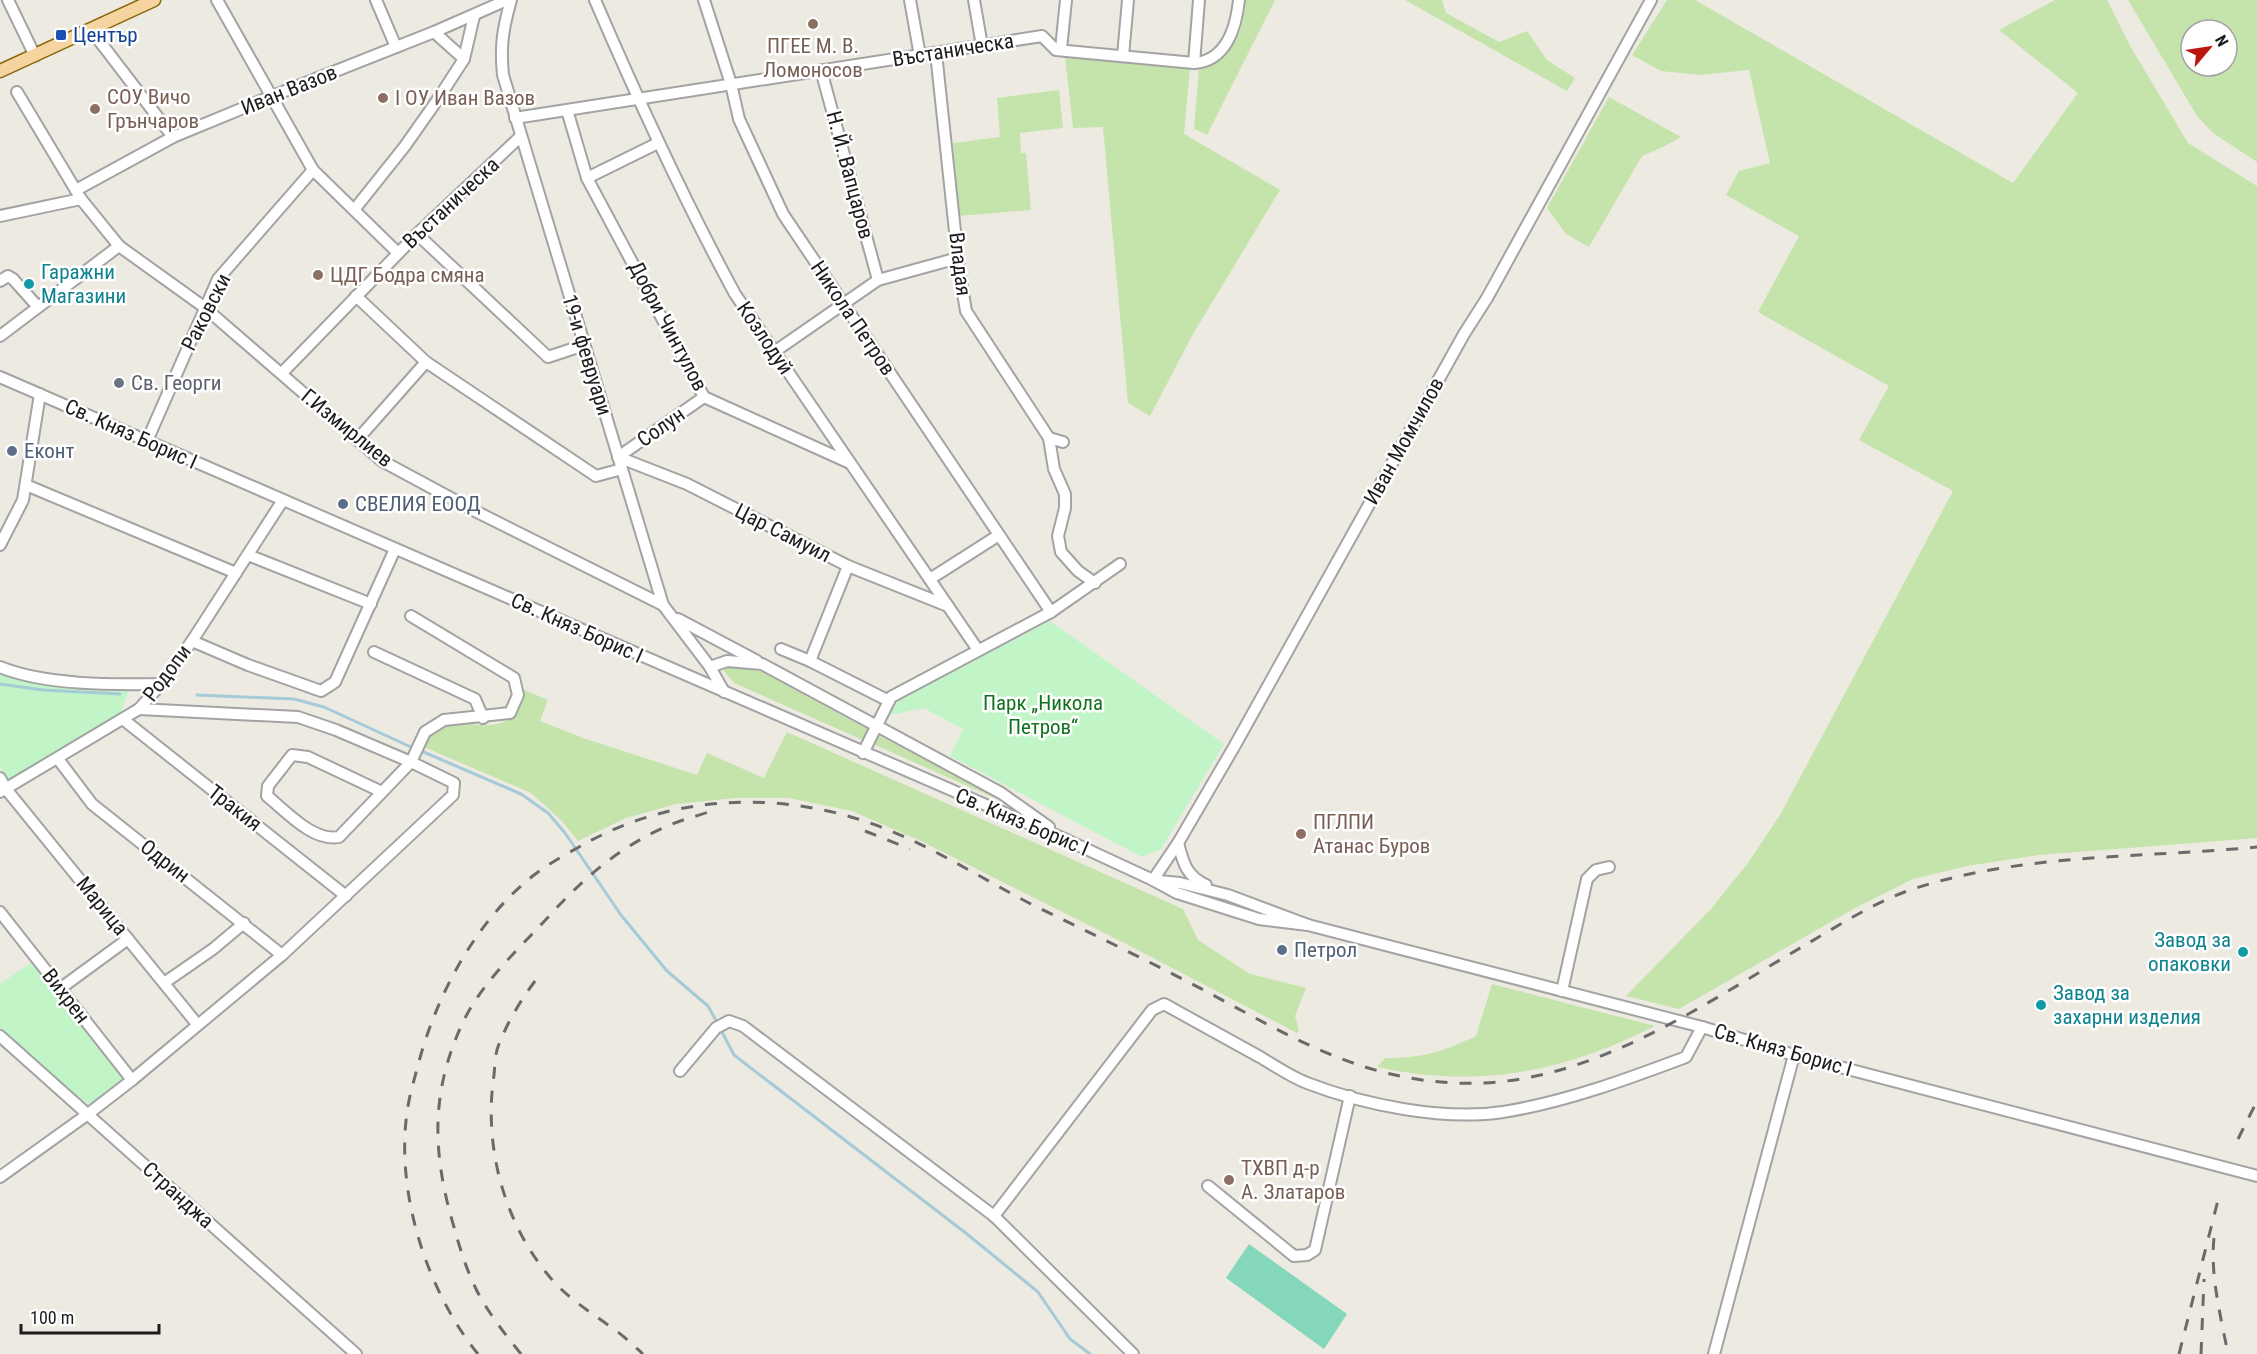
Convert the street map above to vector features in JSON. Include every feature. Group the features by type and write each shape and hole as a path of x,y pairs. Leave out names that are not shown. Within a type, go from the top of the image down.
{"main road":[{"path":"0,71 153,0"}],"street":[{"path":"8,0 35,56"},
{"path":"217,0 313,170 398,253"},
{"path":"376,0 396,47"},
{"name":"Иван Вазов","path":"0,216 79,195 173,137 509,0"},
{"name":"19-и февруари","path":"509,0 500,53 503,75 663,605 711,667 724,692"},
{"name":"Козлодуй","path":"595,0 658,143 701,232 735,294 978,650"},
{"name":"Никола Петров","path":"704,0 731,84 739,119 783,214 1051,612"},
{"path":"910,0 920,56"},
{"path":"974,0 982,46"},
{"path":"1061,50 1066,0"},
{"path":"1123,56 1128,0"},
{"path":"1199,0 1194,63 1215,58 1237,21 1239,0"},
{"name":"Иван Момчилов","path":"1153,880 1178,843 1240,737 1464,334 1487,298 1651,0"},
{"path":"354,210 405,146 464,59 474,16"},
{"path":"91,30 173,137"},
{"path":"435,32 464,59"},
{"name":"Въстаническа","path":"515,118 1042,36 1056,50 1194,63"},
{"name":"Владая","path":"936,53 958,258 966,311 1050,438"},
{"name":"Н. Й. Вапцаров","path":"821,70 879,280"},
{"name":"Г.Измирлиев","path":"17,92 79,195 119,246 204,307 382,462 663,605"},
{"name":"Добри Чинтулов","path":"567,110 587,178 704,398 850,463"},
{"name":"Въстаническа","path":"282,373 417,234 521,136"},
{"path":"587,178 658,143"},
{"name":"Раковски","path":"147,441 218,279 313,170"},
{"path":"417,234 548,357 584,345"},
{"path":"1,333 119,246"},
{"path":"774,352 879,280 958,258"},
{"path":"0,281 8,276 13,279 38,307"},
{"path":"356,296 426,362 596,476 622,469"},
{"path":"357,440 426,362"},
{"name":"Св. Княз Борис I","path":"0,377 1069,841 1177,893 1259,919 1308,925"},
{"path":"1,542 23,500 40,394"},
{"name":"Солун","path":"618,457 704,398"},
{"path":"1063,442 1050,438 1054,469 1065,494 1065,508 1058,537 1061,552 1078,571 1095,583"},
{"name":"Цар Самуил","path":"618,457 687,484 848,566 949,606"},
{"path":"26,485 236,573"},
{"name":"Родопи","path":"3,790 139,709 161,684 192,641 283,500"},
{"path":"930,579 999,535"},
{"path":"192,641 248,665 321,691 335,682 395,549"},
{"path":"248,555 371,604"},
{"path":"863,753 891,697 1051,612 1120,564"},
{"path":"810,661 848,566"},
{"path":"382,792 308,756 292,755 268,786 267,796 313,832 331,838 339,837 411,762 425,732 444,720 483,718 510,713 518,695 514,678 411,616"},
{"path":"675,618 1001,794 1069,841"},
{"path":"781,649 889,701"},
{"path":"374,652 475,699 483,718"},
{"path":"711,667 727,661 762,664"},
{"path":"0,667 44,679 161,684"},
{"path":"0,1177 132,1080 282,955 453,795 454,783 336,730 298,717 139,709"},
{"name":"Тракия","path":"124,720 346,896"},
{"name":"Одрин","path":"58,759 92,804 282,955"},
{"name":"Марица","path":"0,778 3,790 197,1024"},
{"path":"1178,843 1186,870 1191,877 1228,895"},
{"path":"1562,991 1587,879 1596,870 1609,867"},
{"name":"Св. Княз Борис I","path":"1153,880 1180,883 1228,895 1308,925 1702,1027 1794,1055 2257,1176"},
{"name":"Вихрен","path":"0,912 132,1080"},
{"path":"164,983 213,949 244,923"},
{"path":"61,988 128,939"},
{"path":"994,1216 1152,1010 1164,1004 1306,1083 1350,1096 1426,1112 1453,1115 1501,1112 1538,1105 1686,1057 1702,1027"},
{"path":"680,1071 716,1028 729,1021 742,1026 994,1216 1133,1354"},
{"name":"Странджа","path":"0,1036 356,1354"},
{"path":"1714,1354 1794,1055"},
{"path":"1208,1186 1294,1256 1307,1255 1315,1250 1350,1096"}],"green space":[{"path":"1246,0 1275,0 1207,135 1194,129 1199,69 1221,56 1234,42 1242,24"},
{"path":"1405,0 1442,0 1446,13 1499,42 1527,31 1547,60 1575,78 1567,91"},
{"path":"1667,0 1695,0 2013,183 2078,93 1999,30 2055,0 2107,0 2129,44 2188,143 2257,186 2257,838 2039,855 1967,866 1913,879 1855,908 1679,1009 1626,996 1710,910 1748,863 1780,815 1953,491 1859,440 1889,386 1758,312 1799,236 1726,195 1739,171 1770,163 1749,70 1699,75 1661,71 1632,55"},
{"path":"2128,0 2257,0 2257,162 2213,133 2197,116"},
{"path":"1065,57 1190,68 1184,134 1280,190 1193,334 1150,416 1128,403 1103,127 1073,128"},
{"path":"1059,90 1063,128 1020,133 1021,153 1026,153 1031,210 959,216 953,143 1000,137 997,98"},
{"path":"1609,97 1681,137 1642,156 1589,247 1566,234 1547,208"},
{"name":"Парк „Никола Петров“","path":"1050,621 1224,744 1161,849 1142,857 950,756 963,729 924,708 890,715 898,700"},
{"path":"728,667 760,671 871,731 865,741 734,683 723,670"},
{"path":"0,673 35,683 130,687 121,712 8,780 0,766"},
{"path":"522,689 548,700 540,721 583,738 697,775 707,753 764,778 787,732 1183,909 1198,940 1250,974 1306,988 1295,1016 1299,1030 1297,1033 921,841 852,811 789,798 736,798 676,804 626,818 578,841 561,820 531,793 424,747 435,732 447,724 455,722 491,725 506,721 517,709"},
{"path":"879,736 1000,797 999,800 875,745"},
{"path":"32,962 123,1075 124,1081 93,1106 74,1094 0,1032 0,984"},
{"path":"1492,984 1655,1026 1588,1055 1520,1072 1486,1076 1450,1076 1377,1067 1385,1058 1432,1053 1476,1036"},
{"path":"1249,1244 1347,1314 1324,1349 1226,1278"}],"waterway":[{"path":"0,684 43,690 120,694"},
{"path":"197,695 294,699 324,707 413,748"},
{"path":"419,750 521,794 548,813 565,833 621,915 667,971 708,1006 718,1024"},
{"path":"721,1030 734,1055 967,1234 1038,1292 1070,1339 1090,1354"}],"railway":[{"path":"478,1354 458,1326 426,1261 415,1226 408,1189 405,1153 406,1118 427,1034 438,1006 470,946 497,910 529,879 559,858 590,841 626,825 663,813 701,805 739,802 778,803 854,818 926,847 1029,903 1166,970 1270,1026 1328,1054 1389,1074 1456,1083 1504,1081 1551,1073 1596,1058 1683,1017 1859,914 1913,889 1955,877 2040,863 2257,847"},
{"path":"521,1354 492,1316 477,1291 461,1252 447,1200 439,1148 438,1122 440,1097 453,1046 472,1005 492,978 580,884 613,857 649,835 689,818 715,811"},
{"path":"865,831 910,849"},
{"path":"535,981 511,1019 496,1055 491,1103 492,1131 495,1158 502,1186 523,1238 555,1283 643,1354"},
{"path":"2238,1139 2257,1101"},
{"path":"2179,1354 2218,1200"},
{"path":"2214,1238 2215,1282 2228,1354"},
{"path":"2201,1354 2204,1279"}],"place":[{"name":"ПГЕЕ М. В. Ломоносов","path":"813,24"},
{"name":"Център","path":"61,35"},
{"name":"I ОУ Иван Вазов","path":"383,98"},
{"name":"СОУ Вичо Грънчаров","path":"95,109"},
{"name":"ЦДГ Бодра смяна","path":"318,275"},
{"name":"Гаражни Магазини","path":"29,284"},
{"name":"Св. Георги","path":"119,383"},
{"name":"Еконт","path":"12,451"},
{"name":"СВЕЛИЯ ЕООД","path":"343,504"},
{"name":"ПГЛПИ Атанас Буров","path":"1301,834"},
{"name":"Петрол","path":"1282,950"},
{"name":"Завод за опаковки","path":"2243,952"},
{"name":"Завод за захарни изделия","path":"2041,1005"},
{"name":"ТХВП д-р А. Златаров","path":"1229,1180"}]}
